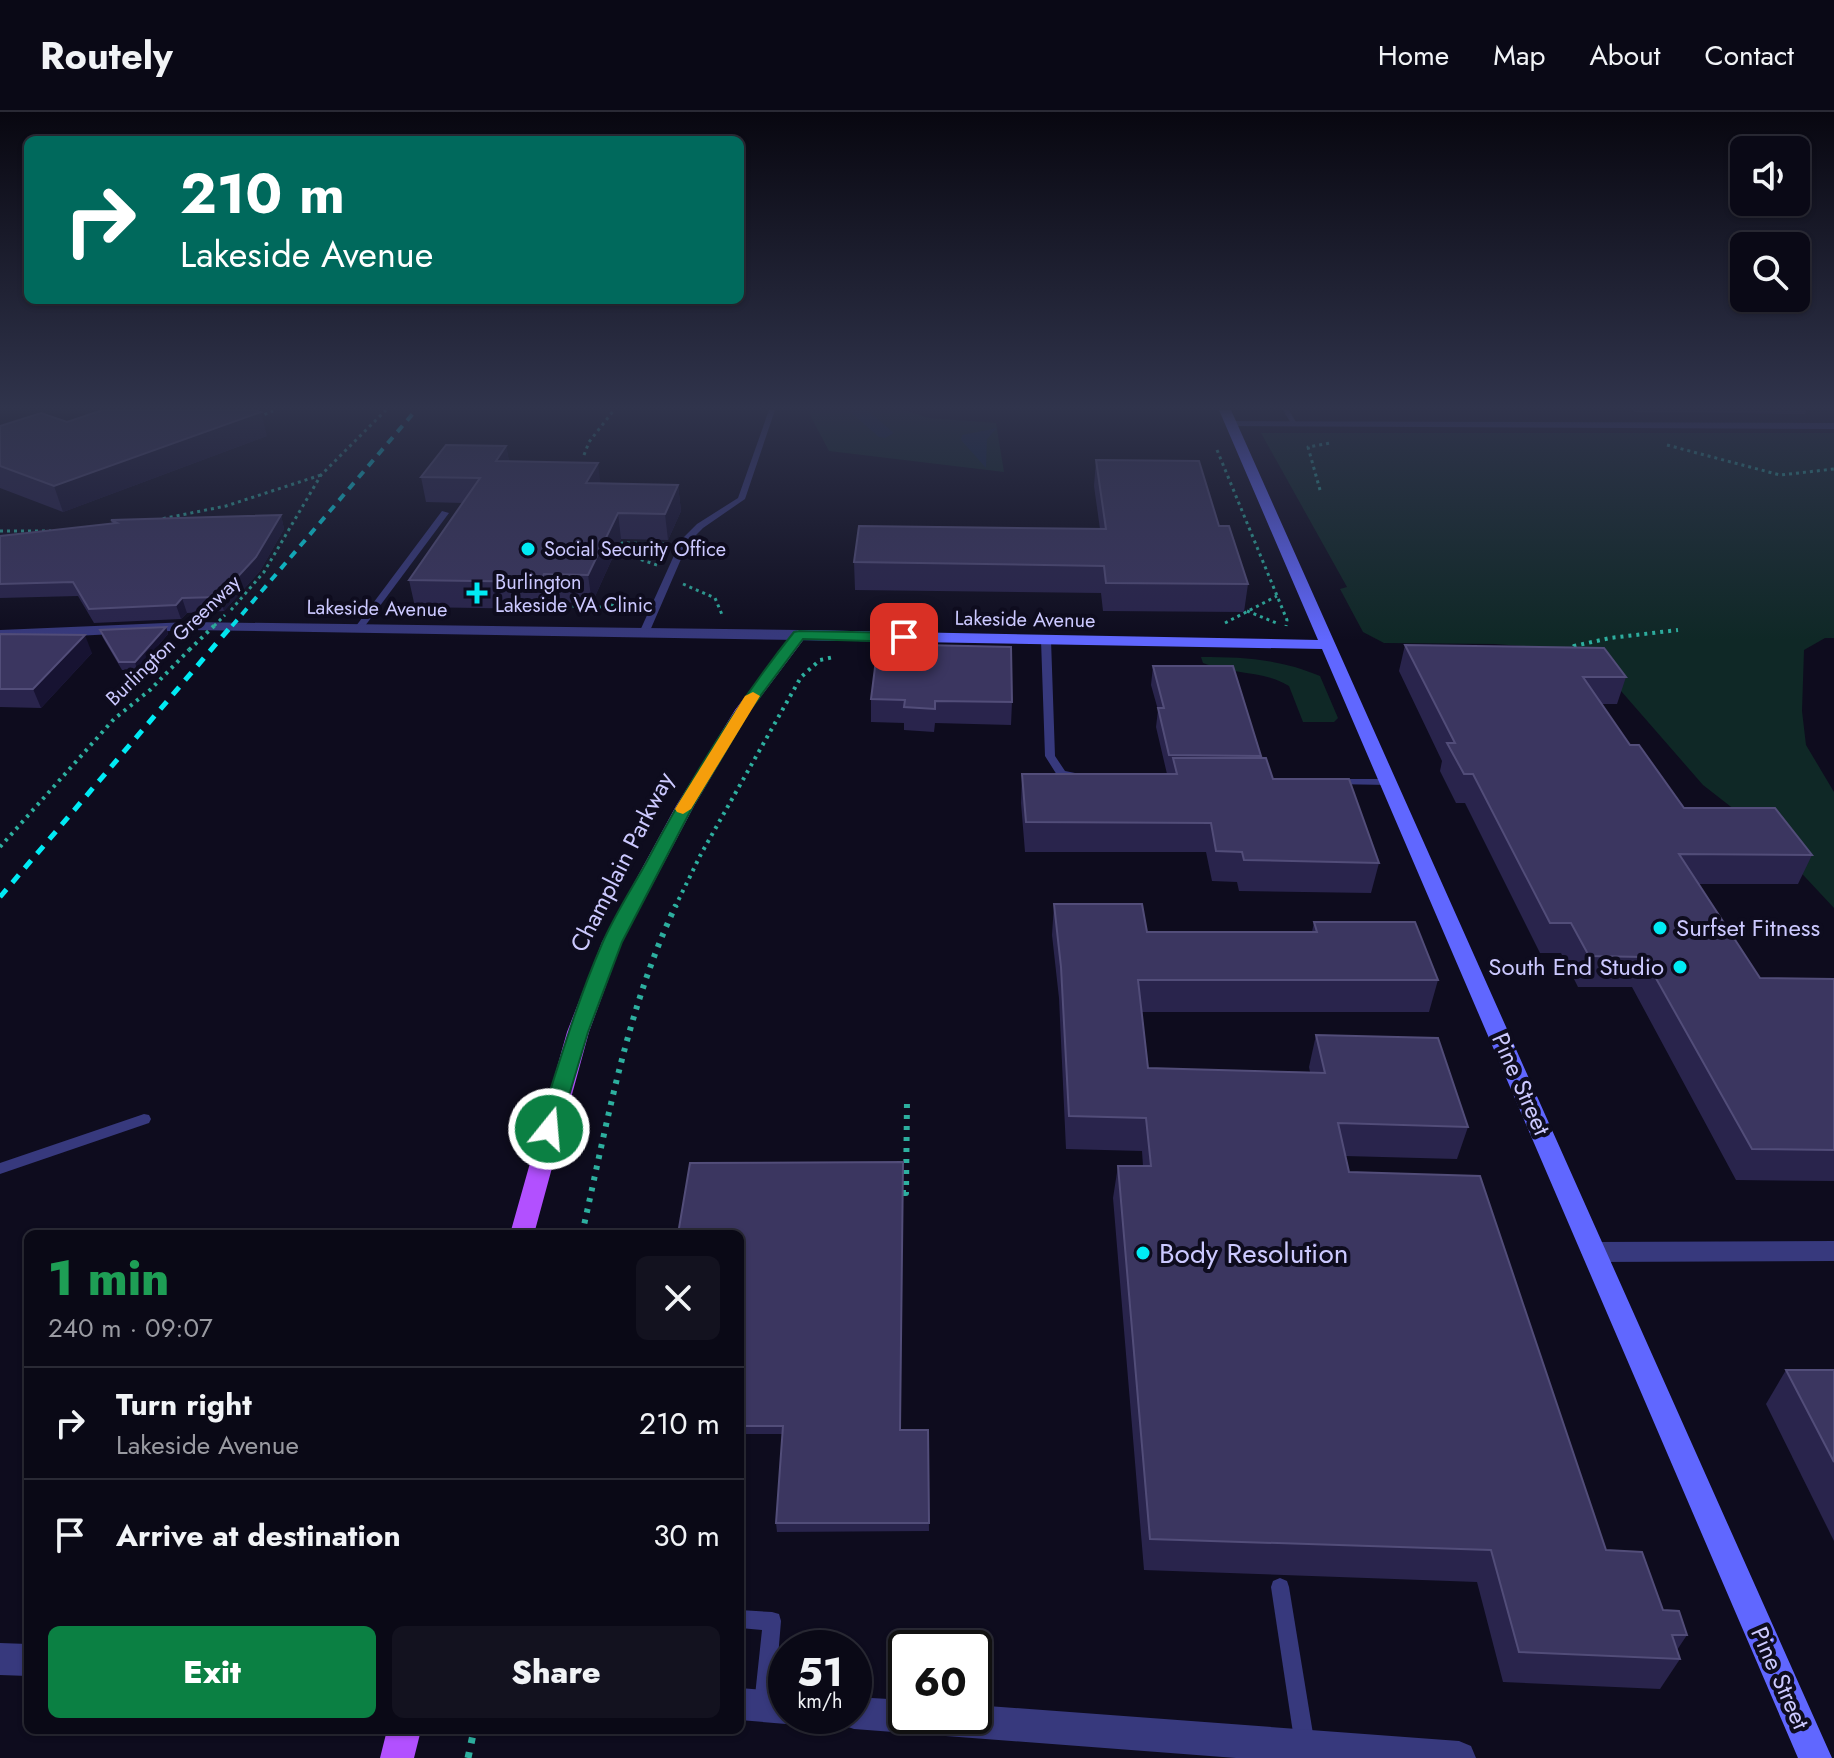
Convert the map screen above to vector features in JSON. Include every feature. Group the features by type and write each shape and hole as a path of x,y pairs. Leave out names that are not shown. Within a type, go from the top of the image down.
{"main road":[{"name":"Pine Street","path":"1260,487 1815,1758"},
{"name":"Lakeside Avenue","path":"799,635 1329,645"},
{"name":"Champlain Parkway","path":"523,1230 578,1032 612,942 649,868 699,782 743,710 799,635"},
{"path":"397,1758 403,1734"}],"street":[{"name":"Lakeside Avenue","path":"0,635 189,626 799,635"},
{"path":"1594,1252 1834,1251"},
{"path":"0,1659 24,1660"},
{"path":"872,1714 1459,1758"}],"lane":[{"path":"644,633 681,545 691,533 741,499 745,487"},
{"path":"359,628 445,513"},
{"path":"1046,640 1050,756 1061,773 1094,780"},
{"path":"1317,782 1389,782"},
{"path":"0,1169 144,1119"},
{"path":"1280,1587 1305,1747"},
{"path":"744,1619 772,1621 763,1706"}],"path":[{"path":"151,520 226,506 285,487"},
{"name":"Burlington Greenway","path":"0,847 114,719 150,690 264,572 314,487"},
{"path":"1232,487 1287,620 1285,627"},
{"path":"0,531 62,531"},
{"path":"660,566 618,552 622,543 669,544"},
{"path":"667,578 717,597 722,603 723,618"},
{"path":"1232,628 1216,628 1277,596"},
{"path":"559,603 590,608"},
{"path":"565,611 611,605 630,609"},
{"path":"1246,611 1285,627"},
{"path":"1278,628 1285,627"},
{"path":"1568,655 1574,646 1598,640 1678,630"},
{"path":"583,1230 619,1073 654,951 701,854 801,677 820,660 850,653 850,636"},
{"path":"903,1193 906,1193 907,1101"},
{"path":"468,1758 473,1734"}],"green space":[{"path":"1291,487 1834,487 1834,638 1825,638 1804,650 1802,711 1806,745 1834,792 1834,908 1762,831 1703,785 1594,660 1566,649 1494,644 1384,643 1363,632 1340,589 1347,587"},
{"path":"1201,657 1262,660 1320,676 1338,718 1334,722 1303,722 1289,686 1269,677 1214,667 1203,663"}],"building":[{"path":"474,487 677,487 665,514 618,513 588,575 544,574 540,582 409,580"},
{"path":"1100,487 1207,487 1219,526 1229,526 1248,584 1106,583 1104,566 854,562 859,526 1106,529"},
{"path":"281,515 256,557 219,597 182,598 176,605 89,609 73,582 0,584 0,536 117,523 111,520"},
{"path":"166,627 135,662 119,662 100,630"},
{"path":"0,634 85,635 33,689 0,689"},
{"path":"878,644 1011,647 1012,702 935,701 935,709 904,707 905,700 871,699"},
{"path":"1405,645 1604,648 1626,677 1583,677 1630,745 1639,745 1684,808 1775,808 1812,855 1679,854 1760,978 1834,979 1834,1150 1752,1149 1644,957 1589,956 1571,923 1550,923 1473,774 1464,774 1447,743 1455,743"},
{"path":"1153,666 1233,666 1261,756 1169,755 1158,708 1164,708"},
{"path":"1173,758 1266,758 1273,779 1349,779 1379,863 1244,860 1242,852 1216,851 1211,823 1026,822 1022,774 1177,774"},
{"path":"1054,904 1142,904 1147,932 1317,932 1314,922 1415,922 1438,980 1138,980 1148,1068 1325,1073 1316,1035 1438,1038 1468,1127 1338,1123 1349,1172 1480,1176 1606,1550 1642,1552 1663,1610 1679,1611 1687,1635 1672,1635 1680,1659 1519,1652 1491,1550 1150,1539 1118,1166 1151,1166 1146,1118 1069,1116 1061,967"},
{"path":"903,1162 900,1430 928,1430 929,1523 776,1523 783,1426 744,1426 744,1230 679,1230 690,1163"},
{"path":"1786,1370 1834,1370 1834,1462"}],"railway":[{"path":"232,626 351,487"},
{"path":"0,897 233,624"}],"slow traffic":[{"path":"683,809 753,696"}],"place":[{"name":"Social Security Office","path":"528,549"},
{"name":"Burlington Lakeside VA Clinic","path":"477,593"},
{"name":"Surfset Fitness","path":"1660,928"},
{"name":"South End Studio","path":"1680,967"},
{"name":"Body Resolution","path":"1143,1253"}],"route":[{"path":"549,1129 578,1032 612,942 685,806 743,710 773,668 799,635 904,637"}]}
